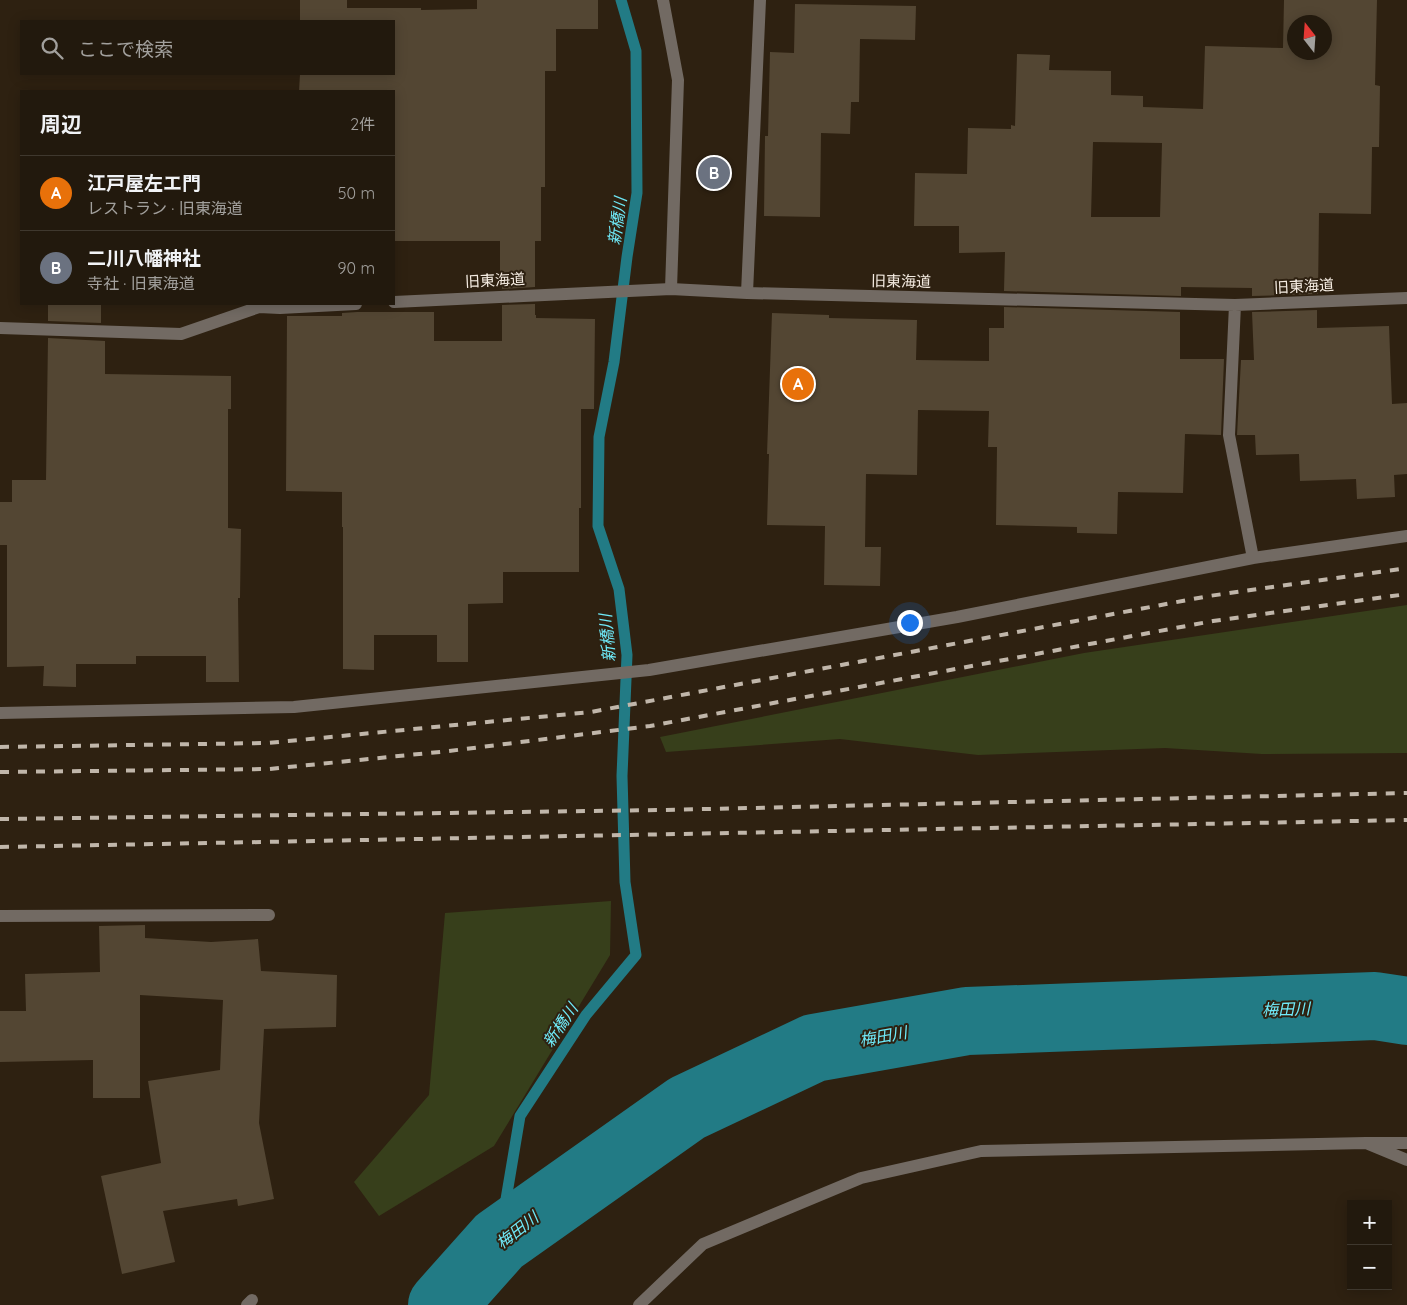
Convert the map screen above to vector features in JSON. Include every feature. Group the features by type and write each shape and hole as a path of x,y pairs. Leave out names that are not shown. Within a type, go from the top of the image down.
{"street":[{"path":"663,0 678,80 671,289"},
{"path":"747,293 760,0"},
{"name":"旧東海道","path":"395,302 671,289 747,293 1235,305 1407,298"},
{"path":"0,328 181,334 259,307 280,308 337,305"},
{"path":"1235,305 1229,434 1253,558"},
{"path":"0,713 294,706 649,670 957,618 1253,558 1407,536"},
{"path":"0,916 269,915"},
{"path":"1366,1143 1407,1160"},
{"path":"639,1305 703,1244 861,1178 981,1151 1407,1143"}],"green space":[{"path":"1407,605 1407,753 1262,754 1165,748 978,755 840,739 666,752 660,737 1084,653"},
{"path":"611,901 610,955 494,1146 379,1216 354,1182 429,1095 445,913"}],"building":[{"path":"300,0 347,0 347,8 421,8 421,10 477,9 477,0 598,0 598,29 556,29 556,71 545,71 545,187 541,187 541,241 535,241 535,287 502,289 503,273 500,273 500,241 395,241 395,90 299,90 300,75 395,75 395,20 300,20"},
{"path":"1284,0 1377,0 1375,85 1380,86 1379,147 1372,147 1371,214 1319,213 1318,294 1252,296 1252,288 1181,287 1181,296 1004,291 1005,252 959,253 959,226 914,226 915,173 967,174 968,128 1011,129 1011,125 1015,126 1017,54 1050,55 1049,70 1111,71 1111,95 1143,96 1143,107 1203,109 1205,46 1283,48","holes":["1093,142 1162,143 1160,217 1091,217"]},
{"path":"795,4 916,6 915,40 860,39 859,102 851,102 850,134 821,133 820,217 764,216 765,136 768,136 770,52 794,53"},
{"path":"535,304 536,318 595,319 594,409 581,409 579,572 503,572 503,603 468,604 468,662 437,662 437,635 374,635 374,670 343,669 342,492 286,491 287,316 342,316 342,313 357,312 434,312 434,341 502,341 502,305"},
{"path":"48,305 101,305 101,323 48,321"},
{"path":"1004,307 1180,312 1180,359 1224,359 1221,435 1185,434 1183,493 1118,492 1117,534 1077,533 1077,527 996,525 997,447 988,447 989,411 918,410 917,475 866,474 865,547 881,547 880,586 824,585 825,526 767,525 769,454 767,454 772,313 829,315 829,318 917,320 916,360 989,361 989,328 1004,328"},
{"path":"1317,310 1317,328 1389,326 1392,404 1407,403 1407,474 1394,475 1395,497 1357,499 1356,479 1300,481 1299,454 1256,455 1255,435 1237,435 1241,360 1254,360 1252,312"},
{"path":"48,338 105,341 105,374 231,376 231,409 228,409 228,528 241,529 240,598 238,598 239,682 206,682 206,656 136,656 136,664 76,664 76,687 43,686 44,666 7,667 7,545 0,545 0,502 12,502 12,480 46,480"},
{"path":"145,925 145,938 211,942 258,939 261,971 337,975 336,1027 264,1029 259,1123 274,1199 238,1206 237,1199 163,1211 175,1262 122,1274 101,1176 161,1163 148,1081 220,1070 223,1000 140,995 140,1098 93,1098 93,1060 0,1062 0,1011 26,1011 25,974 100,972 99,926"}],"waterway":[{"name":"新橋川","path":"499,1241 520,1116 586,1015 636,955 625,882 622,776 627,655 619,589 598,526 599,437 614,362 637,193 636,51 621,0"},
{"name":"梅田川","path":"442,1305 499,1241 687,1108 814,1048 967,1021 1375,1006 1407,1011"}],"railway":[{"path":"0,747 268,743 591,712 1209,596 1407,568"},
{"path":"0,772 269,769 449,751 650,726 1213,621 1407,594"},
{"path":"0,819 663,810 1407,793"},
{"path":"0,847 1407,820"}],"place":[{"name":"二川八幡神社","path":"714,173"},
{"name":"江戸屋左エ門","path":"798,384"}]}
